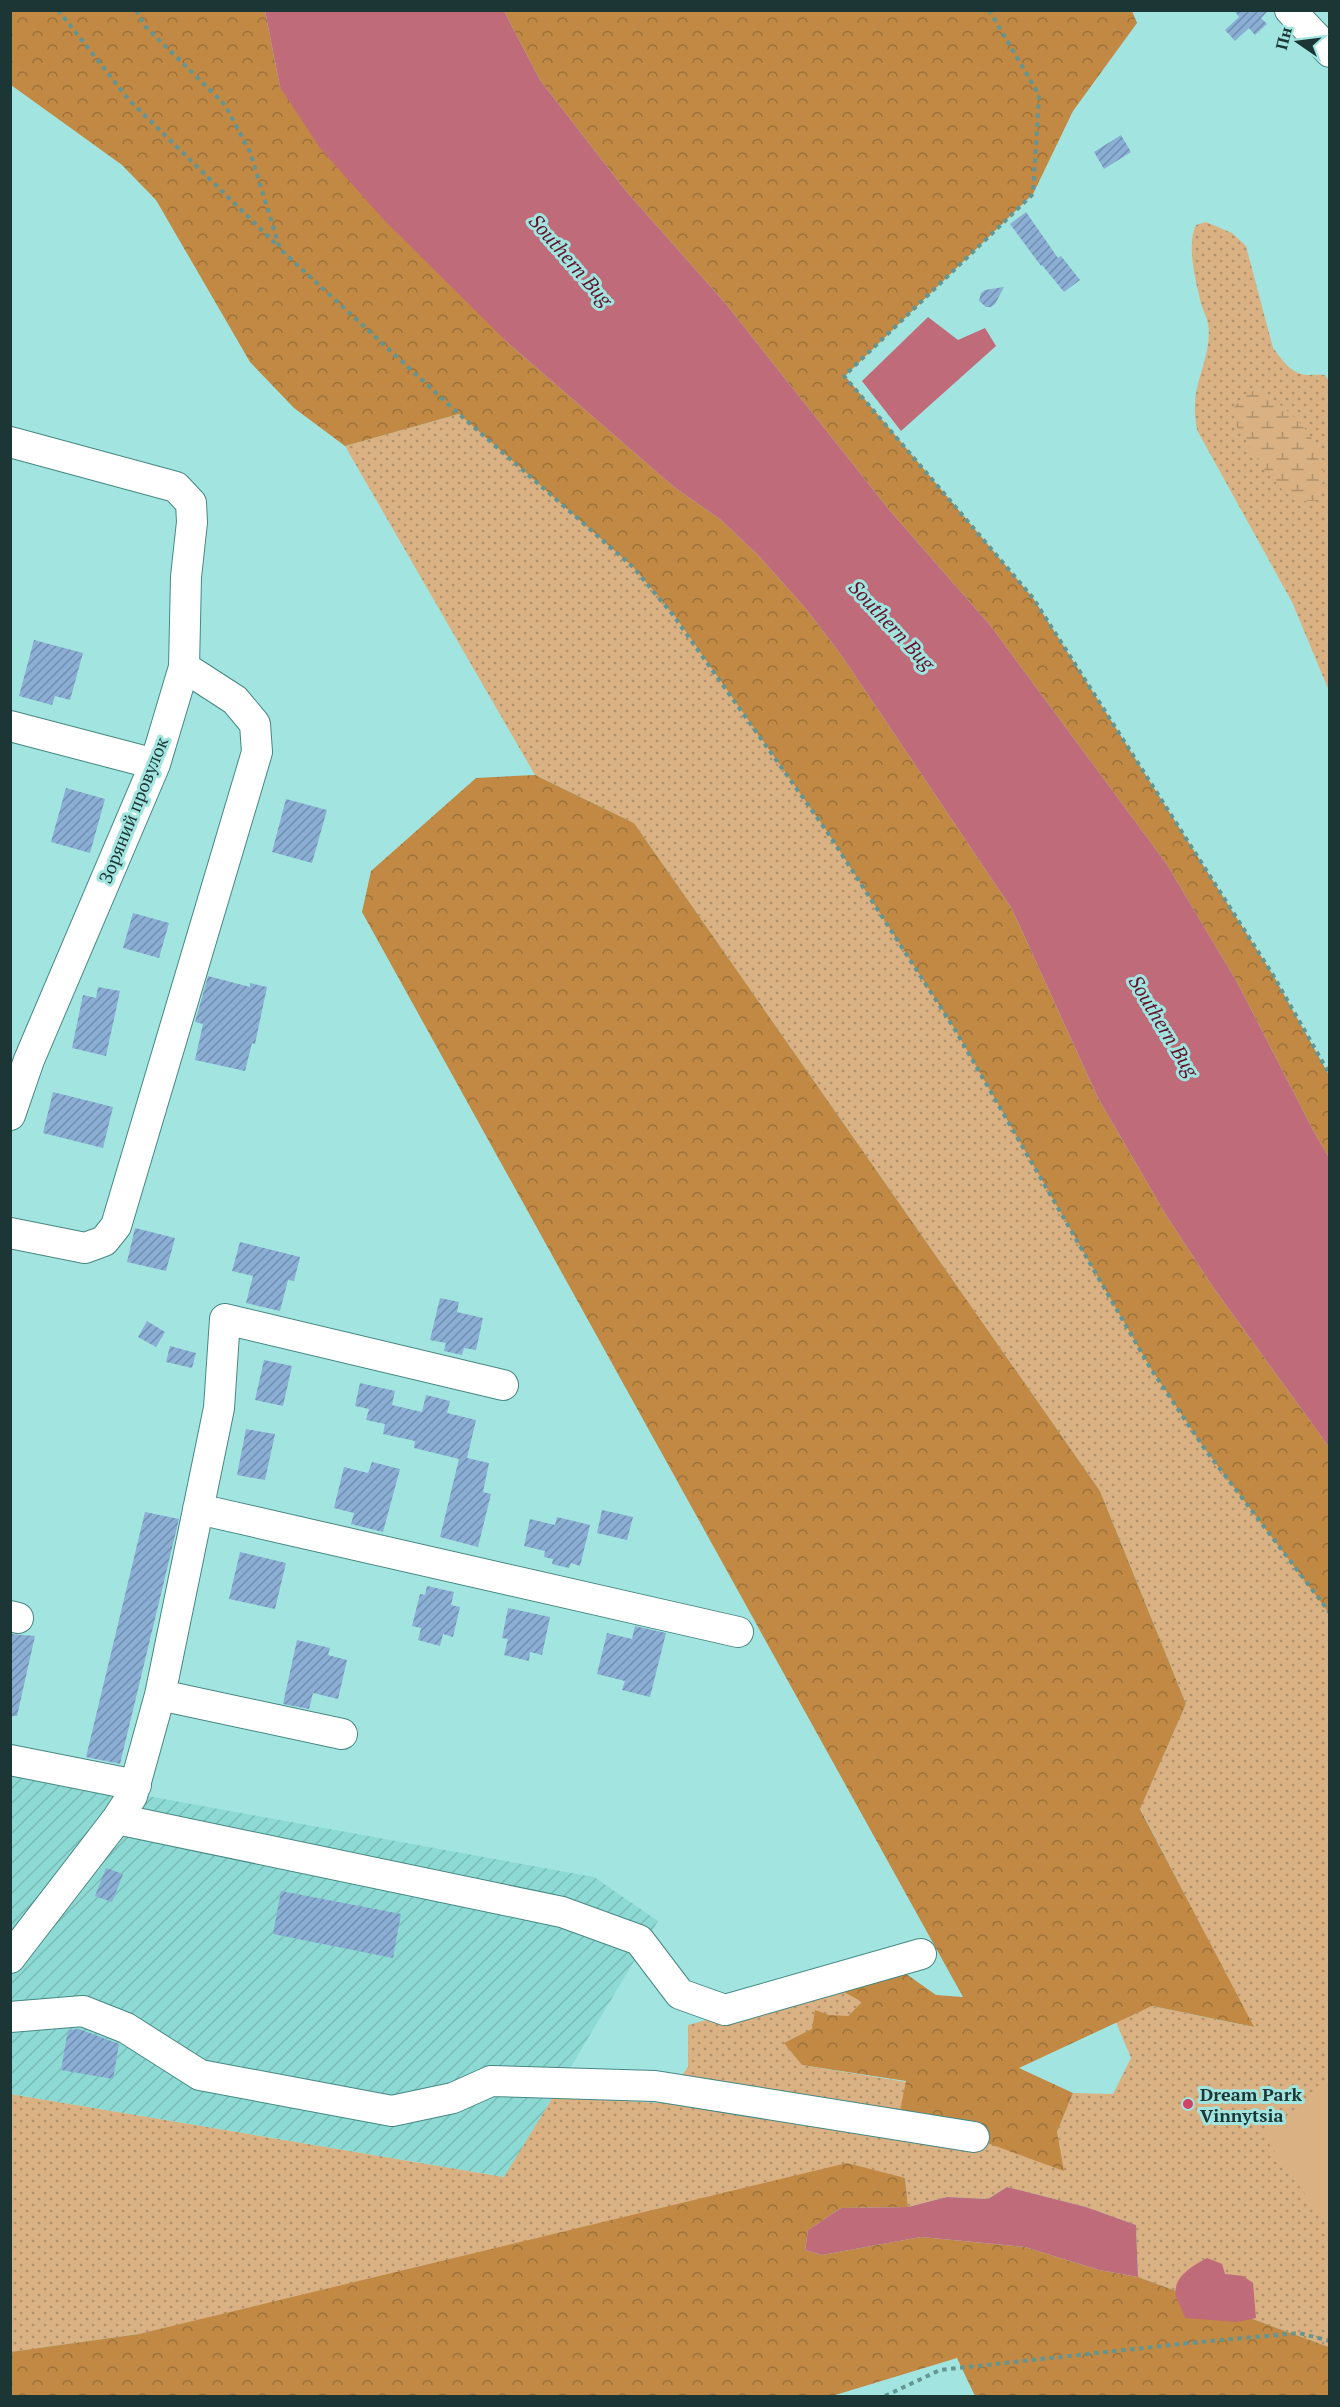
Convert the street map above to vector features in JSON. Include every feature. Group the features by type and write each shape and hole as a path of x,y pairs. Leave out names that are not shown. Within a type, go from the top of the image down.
{"street":[{"path":"1290,10 1329,52"},
{"name":"Зоряний провулок","path":"10,442 176,488 191,503 192,522 186,577 184,667 155,764 20,1058 10,1115"},
{"path":"10,1233 85,1248 104,1241 116,1226 257,752 255,724 235,700 184,667"},
{"path":"10,726 155,764"},
{"path":"10,1958 117,1819 132,1796 136,1785 160,1695 219,1408 225,1318 503,1385"},
{"path":"198,1509 738,1632"},
{"path":"160,1695 342,1734"},
{"path":"10,1760 136,1785"},
{"path":"117,1819 562,1912 639,1940 680,1994 725,2010 921,1954"},
{"path":"10,2017 83,2011 126,2028 200,2074 392,2111 453,2098 491,2081 655,2086 974,2137"}],"path":[{"path":"58,10 129,100 280,249 459,414 633,567 674,615 828,833 954,1028 1151,1369 1204,1448 1329,1613"},
{"path":"136,10 145,26 225,105 250,152 280,249"},
{"path":"990,10 1039,95 1034,195 844,376 1033,598 1273,975 1329,1075"},
{"path":"885,2397 940,2370 1299,2333 1329,2341"}],"shaded area":[{"path":"10,1771 594,1877 658,1921 505,2177 11,2094"}],"green space":[{"path":"11,11 265,11 280,87 508,343 674,487 721,520 759,556 807,610 842,656 1012,909 1098,1098 1166,1215 1213,1287 1329,1447 1329,1613 1204,1448 1151,1369 954,1028 828,833 674,615 633,567 459,414 345,446 294,408 250,362 156,200 122,165 11,85"},
{"path":"504,11 1132,11 1137,23 1073,111 1033,194 845,376 1033,598 1273,975 1329,1075 1329,1158 1237,982 1166,863 990,625 891,512 726,304 626,191 540,80"},
{"path":"1206,222 1232,233 1246,246 1273,348 1279,356 1296,372 1304,375 1325,375 1329,381 1329,691 1292,602 1197,430 1195,398 1209,333 1195,276 1192,243 1196,225"},
{"path":"1258,389 1299,422 1318,450 1323,466 1323,483 1317,501 1302,501 1285,493 1264,469 1237,427 1234,408 1244,395"},
{"path":"459,414 633,567 674,615 828,833 954,1028 1151,1369 1204,1448 1329,1613 1329,2347 1138,2277 1136,2225 1086,2207 1007,2187 988,2199 947,2197 908,2207 905,2178 139,2334 11,2352 10,2094 504,2177 553,2097 661,2103 688,2067 688,2025 833,1986 863,2002 848,2016 826,2019 814,2028 802,2065 906,2082 1063,2170 1057,2132 1073,2093 1113,2094 1131,2058 1116,2022 1152,2006 1253,2027 1140,1808 1186,1704 1100,1491 634,823 535,775 345,446"},
{"path":"535,775 634,823 1100,1491 1186,1704 1140,1809 1254,2027 1152,2006 1019,2068 1073,2093 1057,2132 1064,2171 900,2111 906,2081 802,2065 784,2043 812,2029 815,2010 829,2015 848,2016 862,2002 833,1986 902,1971 936,1995 963,1997 362,912 371,871 476,778"},
{"path":"1329,2085 1329,2228 1262,2134"},
{"path":"847,2163 905,2178 908,2207 841,2208 808,2230 805,2250 822,2255 921,2237 1025,2247 1099,2270 1138,2277 1329,2347 1330,2396 975,2396 957,2358 832,2396 11,2396 10,2352 139,2334"}],"water":[{"name":"Southern Bug","path":"265,11 504,11 540,80 626,191 726,304 891,512 990,625 1166,863 1237,982 1329,1158 1329,1447 1213,1287 1166,1215 1098,1098 1012,909 842,656 807,610 759,556 721,520 674,487 508,343 383,219 320,148 280,87"},
{"path":"928,317 958,340 985,328 996,346 901,431 862,381"},
{"path":"1007,2187 1086,2207 1136,2225 1138,2277 1099,2270 1025,2247 921,2237 822,2255 805,2250 808,2230 841,2208 908,2207 947,2197 988,2199"},
{"path":"1207,2258 1222,2264 1225,2274 1243,2276 1253,2283 1256,2318 1237,2322 1185,2318 1176,2296 1177,2283 1185,2273"}],"building":[{"path":"1234,10 1269,10 1261,18 1267,24 1255,35 1249,28 1235,41 1225,30 1239,17"},
{"path":"1121,135 1131,152 1104,169 1094,152"},
{"path":"1026,212 1058,258 1061,256 1080,280 1064,292 1041,266 1010,224"},
{"path":"1004,287 991,307 986,307 979,301 981,293 985,290"},
{"path":"34,640 83,653 70,700 55,696 52,705 19,696"},
{"path":"66,788 105,799 90,853 51,842"},
{"path":"286,799 327,810 312,863 272,852"},
{"path":"133,913 169,923 159,958 123,948"},
{"path":"208,976 250,987 250,983 267,987 255,1044 252,1043 245,1071 195,1060 203,1024 195,1022"},
{"path":"98,987 120,991 106,1056 72,1048 83,995 96,998"},
{"path":"53,1092 113,1107 103,1148 43,1133"},
{"path":"135,1228 175,1238 166,1271 127,1262"},
{"path":"240,1242 300,1257 294,1281 288,1280 280,1311 246,1303 253,1276 232,1271"},
{"path":"440,1298 459,1302 457,1312 483,1318 476,1350 464,1348 462,1355 444,1351 446,1343 430,1340"},
{"path":"147,1321 165,1332 156,1347 138,1337"},
{"path":"170,1346 196,1353 192,1368 166,1362"},
{"path":"264,1360 292,1366 283,1406 255,1400"},
{"path":"360,1383 395,1391 392,1405 422,1412 426,1395 450,1401 447,1413 476,1420 467,1458 489,1463 483,1492 491,1494 478,1547 440,1537 459,1459 414,1448 415,1441 383,1434 385,1424 366,1420 369,1409 355,1406"},
{"path":"246,1429 275,1434 265,1480 237,1475"},
{"path":"372,1462 400,1469 383,1532 351,1524 354,1513 334,1508 344,1467 368,1473"},
{"path":"602,1510 633,1517 627,1540 597,1533"},
{"path":"145,1512 179,1519 120,1764 86,1757"},
{"path":"557,1517 590,1525 580,1566 571,1563 569,1568 552,1564 553,1559 544,1557 545,1551 524,1546 530,1519 555,1525"},
{"path":"240,1552 286,1563 275,1609 229,1599"},
{"path":"427,1586 454,1592 451,1605 460,1607 453,1637 443,1634 440,1646 418,1640 421,1628 412,1626 420,1594 425,1595"},
{"path":"508,1608 550,1617 542,1655 530,1652 529,1661 504,1655 508,1639 502,1638"},
{"path":"635,1626 666,1633 650,1697 622,1690 625,1681 597,1674 607,1633 632,1639"},
{"path":"10,1634 35,1636 17,1716 10,1716"},
{"path":"297,1640 330,1648 328,1655 347,1660 338,1699 313,1693 309,1709 283,1704"},
{"path":"106,1868 123,1874 112,1902 95,1896"},
{"path":"281,1891 401,1914 393,1958 273,1934"},
{"path":"79,2029 119,2044 113,2079 61,2070 68,2030"}],"place":[{"name":"Dream Park Vinnytsia","path":"1188,2104"}]}
